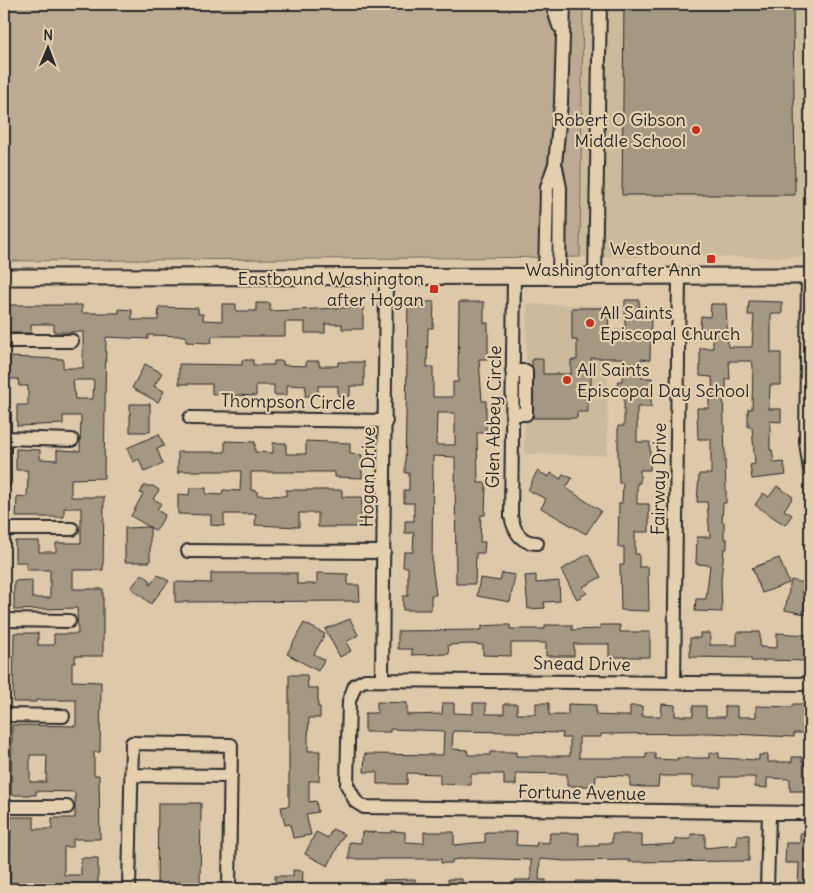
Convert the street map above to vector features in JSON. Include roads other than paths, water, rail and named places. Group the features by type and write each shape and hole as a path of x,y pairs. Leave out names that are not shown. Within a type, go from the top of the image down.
{"main road":[{"path":"4,277 809,276"}],"street":[{"path":"552,4 562,41"},
{"path":"552,276 560,188 555,164 561,103 564,4"},
{"path":"594,276 600,4"},
{"name":"Glen Abbey Circle","path":"514,276 512,522 513,528 520,538 529,543 537,543"},
{"name":"Fairway Drive","path":"674,682 679,276"},
{"path":"809,276 806,442 810,471"},
{"name":"Hogan Drive","path":"382,678 386,277"},
{"path":"4,341 72,341"},
{"path":"4,414 4,481"},
{"name":"Thompson Circle","path":"190,418 386,421"},
{"path":"4,438 72,440"},
{"path":"4,529 72,529"},
{"path":"188,551 384,552"},
{"path":"4,620 69,621"},
{"name":"Snead Drive","path":"356,802 347,785 349,701 355,685 365,680 382,678 810,684"},
{"path":"4,715 64,716"},
{"path":"129,889 132,743 231,745 229,889"},
{"path":"131,775 231,776"},
{"name":"Fortune Avenue","path":"356,802 364,807 810,813"},
{"path":"4,807 67,807"},
{"path":"768,889 769,813"}],"place":[{"name":"Robert O Gibson Middle School","path":"696,130"},
{"name":"Westbound Washington after Ann","path":"711,259"},
{"name":"Eastbound Washington after Hogan","path":"434,289"},
{"name":"All Saints Episcopal Church","path":"590,323"},
{"name":"All Saints Episcopal Day School","path":"567,380"}]}
